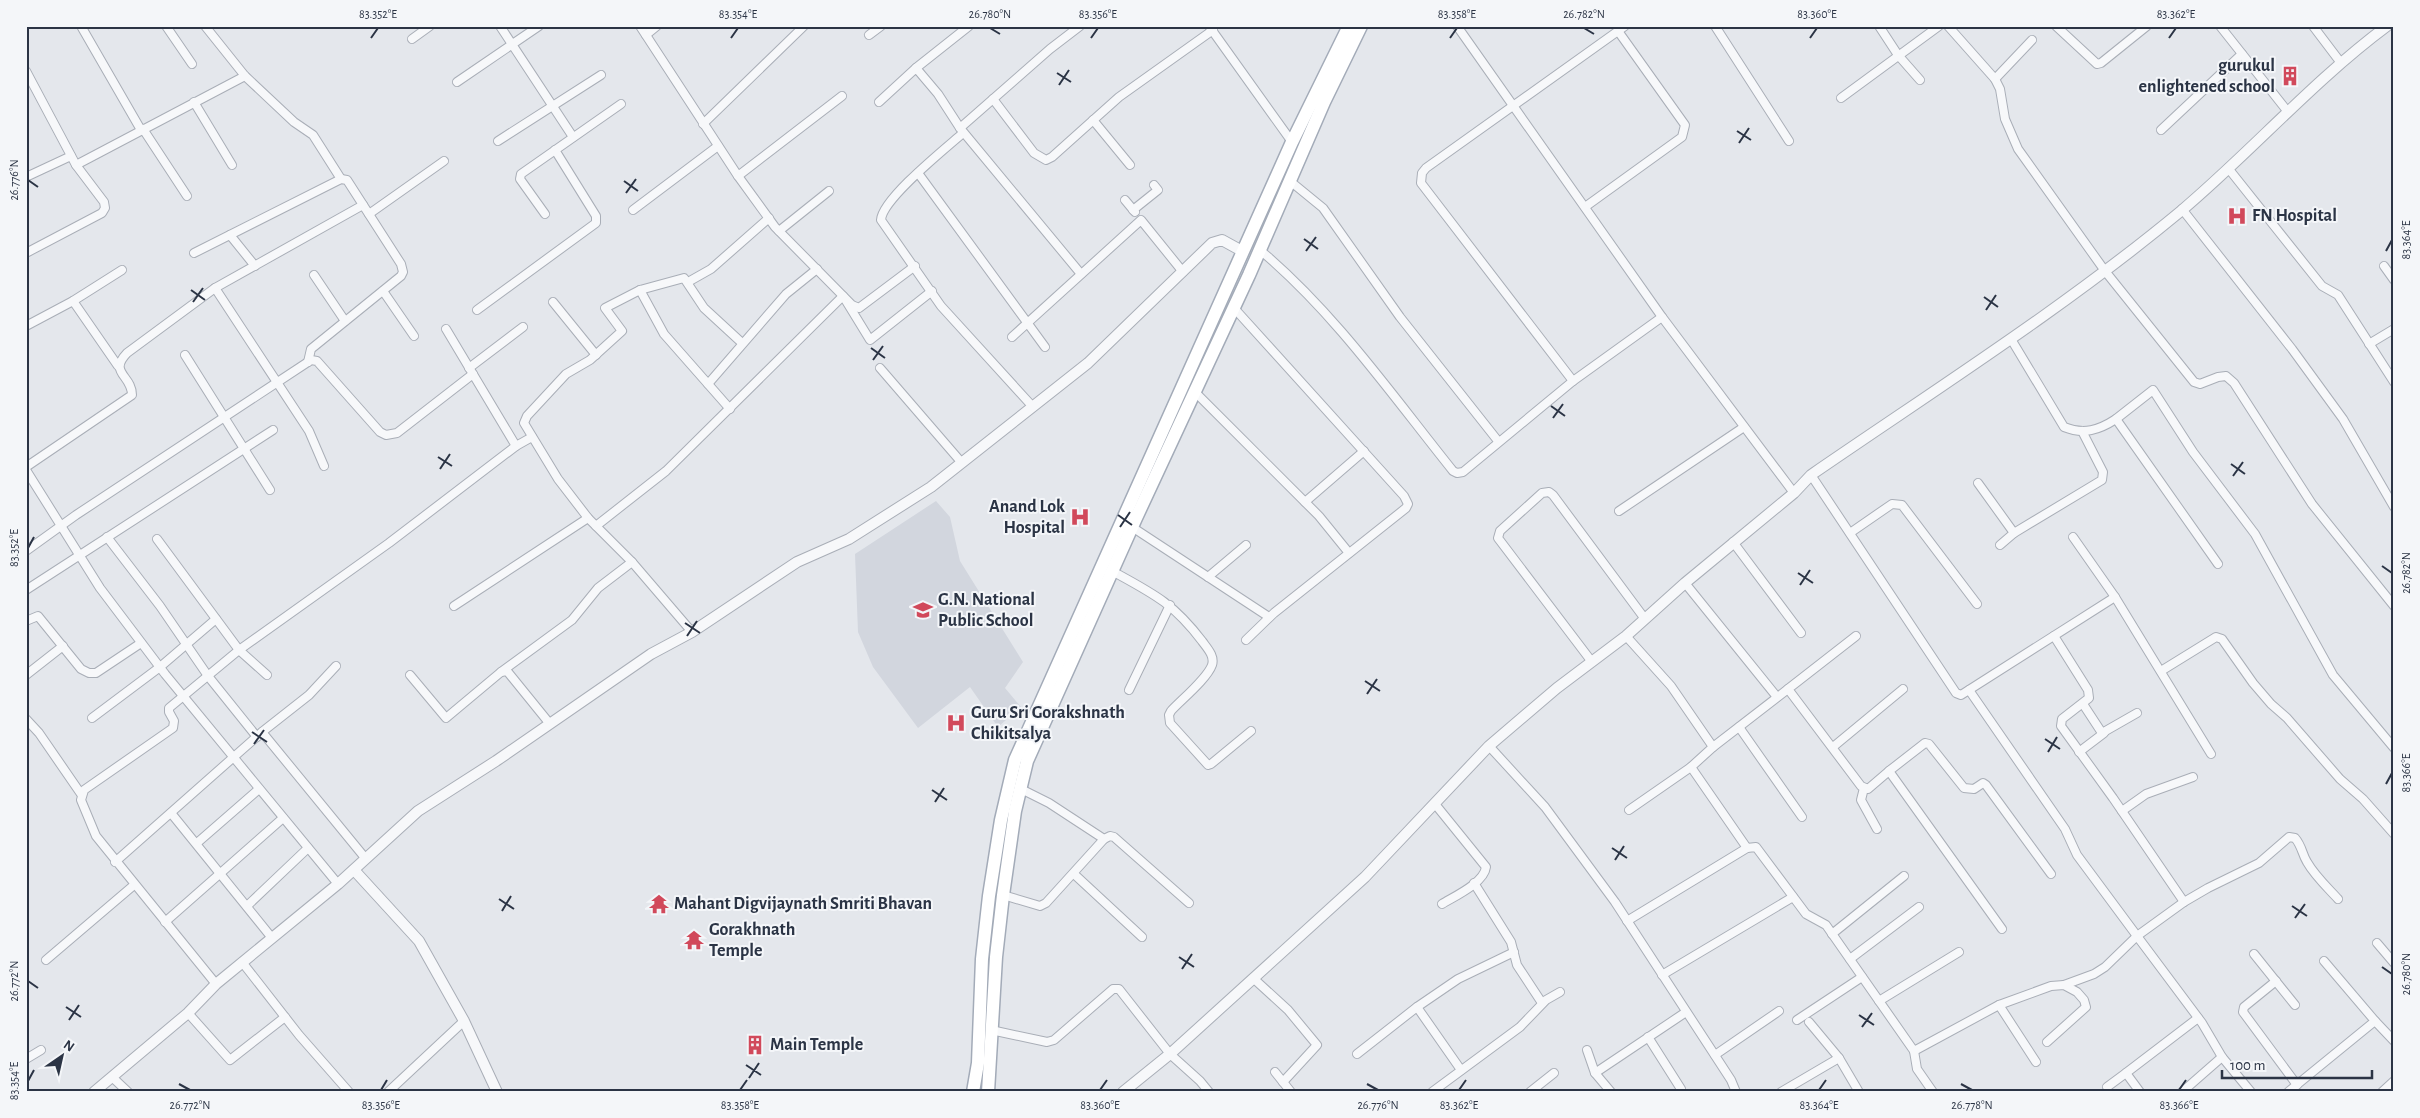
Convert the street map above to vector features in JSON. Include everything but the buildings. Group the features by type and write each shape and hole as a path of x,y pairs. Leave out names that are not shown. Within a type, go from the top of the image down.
{"main road":[{"path":"988,1092 990,1030 1003,896 1021,789 1028,761 1132,527 1234,308 1324,102 1361,26"},
{"path":"973,1092 978,1063 982,959 989,896 1013,768 1242,251 1346,28"}],"street":[{"path":"81,26 142,129 187,196"},
{"path":"166,26 192,64"},
{"path":"206,26 245,76 294,122 313,135 341,179"},
{"path":"412,39 430,26"},
{"path":"500,26 573,137"},
{"path":"457,82 539,26"},
{"path":"640,26 703,124 769,218 779,231 852,305 859,308 915,266"},
{"path":"646,35 658,26"},
{"path":"703,124 804,26"},
{"path":"869,35 881,26"},
{"path":"879,102 916,68 969,26"},
{"path":"1033,407 954,320 881,220 884,208 918,172 994,99 1080,26"},
{"path":"1457,26 1662,317 1794,493"},
{"path":"1573,381 1421,184 1422,173 1426,168 1625,26"},
{"path":"1715,26 1789,141"},
{"path":"1879,26 1898,55 1920,80"},
{"path":"1841,98 1938,26"},
{"path":"1948,26 1995,79 2000,89 2005,119 2018,149 2105,271 2194,382 2200,384 2226,376 2234,383 2312,504 2394,606"},
{"path":"2056,26 2097,64 2146,26"},
{"path":"2220,26 2288,112"},
{"path":"2313,26 2341,63"},
{"path":"1123,1092 1170,1054 1365,877 1489,746 1626,636 1733,542 1794,493 1811,475 2011,339 2105,271 2182,209 2341,63 2384,27"},
{"path":"994,99 1034,153 1046,160 1052,157 1119,97 1211,28 1292,142"},
{"path":"1585,207 1682,137 1686,129 1685,124 1618,31"},
{"path":"1995,79 2032,40"},
{"path":"2161,130 2242,54"},
{"path":"916,68 938,94 962,130 1081,274"},
{"path":"26,71 76,164 104,202 105,208 102,213 26,253"},
{"path":"498,141 601,75"},
{"path":"76,164 245,76"},
{"path":"738,176 842,96"},
{"path":"194,102 232,165"},
{"path":"544,214 520,176 522,172 621,104"},
{"path":"1093,120 1130,165"},
{"path":"633,210 718,146"},
{"path":"477,310 596,223 596,216 555,150"},
{"path":"26,177 72,156"},
{"path":"369,214 444,161"},
{"path":"2228,168 2322,286 2338,295 2394,382"},
{"path":"918,172 1026,324 1045,346"},
{"path":"194,253 341,179 347,180 403,268 401,276 311,349 308,362"},
{"path":"1290,181 1323,208 1400,317 1498,441"},
{"path":"1133,210 1158,190 1154,185"},
{"path":"779,231 830,191"},
{"path":"1125,200 1182,272"},
{"path":"118,366 127,353 215,288 363,205"},
{"path":"2182,209 2292,349 2342,419 2394,507"},
{"path":"688,282 711,269 769,218"},
{"path":"1012,337 1141,220"},
{"path":"230,234 255,266"},
{"path":"94,1092 188,1013 216,984 338,884 418,810 550,724 651,654 692,632 797,562 849,539 931,487 1088,363 1182,272 1217,241 1222,240 1242,251"},
{"path":"1260,250 1292,277 1321,307 1457,473 1463,472 1498,441 1573,381 1662,317"},
{"path":"2384,266 2394,280"},
{"path":"708,384 786,294 816,269"},
{"path":"26,326 73,301 122,270"},
{"path":"314,275 346,321"},
{"path":"692,632 632,562 588,518 558,479 524,423 528,416 566,374 585,364 622,331 604,308 640,290 680,278 688,282 704,308 742,343"},
{"path":"215,288 308,431 324,466"},
{"path":"640,290 657,326 730,409"},
{"path":"383,291 414,336"},
{"path":"843,296 870,340 932,291"},
{"path":"596,526 654,481 730,409 843,296"},
{"path":"73,301 118,366 132,391 128,400 26,469 100,588 141,643 183,697 338,884"},
{"path":"553,302 596,355"},
{"path":"1234,308 1404,496 1408,504 1406,508 1270,617 1246,640"},
{"path":"26,550 314,359 380,432 386,435 397,432 523,327"},
{"path":"2369,344 2394,328"},
{"path":"446,329 516,446"},
{"path":"2011,339 2064,427 2075,432 2100,429 2153,390 2193,452 2255,534 2333,674 2394,748"},
{"path":"185,355 243,450 270,490"},
{"path":"880,368 962,463"},
{"path":"1195,392 1305,502 1349,553"},
{"path":"2116,419 2218,564"},
{"path":"1620,511 1744,427"},
{"path":"26,590 274,430"},
{"path":"2000,545 2014,533 2102,480 2103,472 2082,431"},
{"path":"216,984 96,836 80,800 81,794 92,784 173,728 174,721 169,710 239,650 389,543 516,446 532,437"},
{"path":"1305,502 1364,452"},
{"path":"1811,475 1956,693 1961,695 2115,597"},
{"path":"1978,483 2014,533"},
{"path":"1592,662 1498,538 1500,530 1542,493 1549,492 1553,495 1645,619"},
{"path":"1850,533 1892,504 1902,505 1977,604"},
{"path":"454,606 588,518"},
{"path":"1132,527 1270,617"},
{"path":"107,537 187,644 208,676 366,859"},
{"path":"2073,537 2115,597 2211,754"},
{"path":"157,539 239,650 266,675"},
{"path":"1733,542 1801,633"},
{"path":"1208,577 1246,544"},
{"path":"410,675 446,718 501,672 572,620 598,588 632,562"},
{"path":"1112,571 1170,605 1188,623 1212,658 1212,665 1207,673 1171,711 1169,715 1170,723 1208,765 1251,731"},
{"path":"1685,583 1777,697"},
{"path":"1130,690 1170,605"},
{"path":"26,621 38,616 81,669 88,673 96,673 141,643"},
{"path":"92,718 160,667 216,619"},
{"path":"1626,636 1671,686 1713,747"},
{"path":"1629,810 1692,767 1713,747 1856,636"},
{"path":"2054,636 2088,690 2089,698 2062,718 2061,726 2122,810 2184,902"},
{"path":"2160,671 2216,637 2222,638 2265,697 2287,718 2340,779 2363,799 2394,834"},
{"path":"26,675 63,646"},
{"path":"116,862 260,734 309,695 336,666"},
{"path":"501,672 510,673 550,724"},
{"path":"1788,689 1864,788"},
{"path":"1833,746 1903,689"},
{"path":"1969,690 2065,829 2077,855 2198,1018 2222,1057 2251,1092"},
{"path":"2083,704 2100,732 2104,733"},
{"path":"2079,752 2104,733 2137,713"},
{"path":"26,719 39,733 81,794"},
{"path":"1739,727 1802,817"},
{"path":"1864,788 1868,788 1890,772 1925,743 1929,744 1964,788 1969,790 1981,783 1986,785 2050,874"},
{"path":"1489,746 1545,806 1627,921 1715,1055 1736,1092"},
{"path":"1692,767 1747,848"},
{"path":"1890,772 2002,929"},
{"path":"2122,810 2146,794 2193,777"},
{"path":"1864,788 1861,800 1877,829"},
{"path":"196,843 259,789"},
{"path":"1021,789 1048,803 1104,839"},
{"path":"1435,804 1484,862 1486,871 1474,883 1442,904"},
{"path":"172,813 272,938"},
{"path":"165,922 283,818"},
{"path":"1003,896 1040,906 1054,897 1104,839 1110,836 1114,837 1190,903"},
{"path":"1914,1051 1999,1005 2051,986 2064,985 2094,974 2105,967 2137,936 2184,902 2260,863 2292,836 2302,846 2304,856 2311,868 2338,899"},
{"path":"1627,921 1747,848 1756,847 1806,914 1826,926 1832,934 1914,1051 1917,1069 1933,1092"},
{"path":"247,906 308,848"},
{"path":"354,870 418,941 464,1021 497,1092"},
{"path":"1074,874 1142,936"},
{"path":"1832,934 1904,876"},
{"path":"1474,883 1511,942 1517,965 1542,1003"},
{"path":"46,960 134,885"},
{"path":"1662,975 1793,897"},
{"path":"1850,959 1919,907"},
{"path":"2377,943 2394,963"},
{"path":"1357,1054 1417,1007 1458,979 1514,952"},
{"path":"1879,1001 1959,952"},
{"path":"2254,954 2295,1005"},
{"path":"2324,961 2394,1041"},
{"path":"242,962 285,1017 349,1092"},
{"path":"1797,1020 1862,977"},
{"path":"1253,978 1288,1010 1317,1045 1283,1082"},
{"path":"2276,982 2244,1007 2243,1012 2297,1085"},
{"path":"2047,1042 2086,1007 2084,1000 2077,992 2064,985"},
{"path":"990,1030 1047,1042 1054,1040 1113,989 1119,989 1170,1054 1200,1081 1209,1092"},
{"path":"1432,1092 1520,1027 1542,1003 1560,992"},
{"path":"1999,1005 2036,1062"},
{"path":"1417,1007 1461,1070"},
{"path":"1715,1055 1779,1011"},
{"path":"1595,1073 1686,1012"},
{"path":"188,1013 230,1060 285,1017"},
{"path":"2106,1086 2198,1018"},
{"path":"388,1092 464,1021"},
{"path":"2288,1092 2375,1021"},
{"path":"1809,1022 1839,1058 1859,1092"},
{"path":"1648,1037 1681,1089"},
{"path":"26,1059 40,1050"},
{"path":"1588,1050 1595,1073 1611,1092"},
{"path":"2182,1092 2222,1057"},
{"path":"1781,1092 1839,1058"},
{"path":"1275,1072 1291,1092"},
{"path":"2126,1072 2140,1092"},
{"path":"1530,1092 1554,1073"},
{"path":"112,1077 128,1092"},
{"path":"2382,1092 2394,1081"}],"shaded area":[{"name":"G.N. National Public School","path":"936,501 950,517 960,561 1023,662 1005,688 1021,707 998,727 970,687 918,728 873,667 858,632 855,554"}],"place":[{"name":"gurukul enlightened school","path":"2290,76"},
{"name":"FN Hospital","path":"2237,216"},
{"name":"Anand Lok Hospital","path":"1080,517"},
{"name":"G.N. National Public School","path":"923,610"},
{"name":"Guru Sri Gorakshnath Chikitsalya","path":"956,723"},
{"name":"Mahant Digvijaynath Smriti Bhavan","path":"659,904"},
{"name":"Gorakhnath Temple","path":"694,940"},
{"name":"Main Temple","path":"755,1045"}]}
